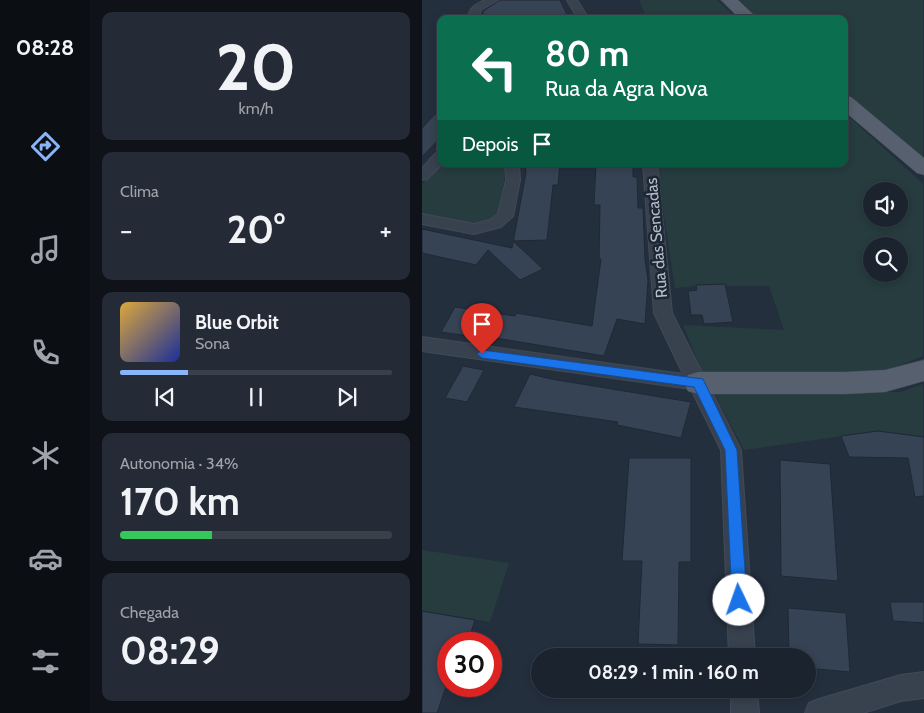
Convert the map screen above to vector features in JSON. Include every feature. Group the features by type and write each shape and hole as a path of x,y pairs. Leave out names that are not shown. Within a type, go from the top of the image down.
{"main road":[{"path":"729,0 746,15"},
{"path":"848,104 924,169"},
{"path":"698,383 846,383 885,381 924,370"}],"street":[{"path":"473,15 477,8 493,0"},
{"path":"572,0 581,15"},
{"path":"422,176 437,160"},
{"path":"422,220 474,229 495,224 505,216 513,180 512,167"},
{"name":"Rua das Sencadas","path":"650,167 663,313 731,450 742,648"},
{"path":"422,344 698,383"},
{"path":"819,713 901,688 924,685"},
{"path":"744,698 745,713"}],"green space":[{"path":"639,0 717,0 734,15 645,15"},
{"path":"735,0 923,0 923,158 848,95 848,15 752,15"},
{"path":"848,116 923,184 923,356 883,372 703,374 683,325 784,330 769,286 726,286 725,284 675,288 656,167 848,167"},
{"path":"437,167 505,167 498,213 482,222 462,222 422,214 422,184"},
{"path":"923,384 923,437 878,431 744,450 712,389 900,392"},
{"path":"422,550 509,563 490,622 422,611"}],"building":[{"path":"500,0 560,0 567,15 483,15 483,11"},
{"path":"437,112 437,141 422,157 422,128"},
{"path":"525,167 560,167 558,185 553,185 547,240 513,241 526,173"},
{"path":"596,167 633,167 633,177 637,177 638,208 643,208 648,281 645,324 617,319 604,356 484,336 482,338 441,332 455,307 515,316 516,313 592,326 601,259 599,259 600,205 594,205"},
{"path":"422,229 512,248 513,241 543,269 520,280 488,250 476,265 422,253"},
{"path":"725,284 733,322 704,324 702,315 691,315 688,291 697,290 696,285"},
{"path":"463,366 484,370 467,402 445,398"},
{"path":"530,374 691,402 681,438 617,425 618,422 514,407"},
{"path":"878,431 924,437 924,496 915,497 908,458 849,457 841,436"},
{"path":"629,458 691,458 691,562 679,562 678,645 638,644 642,561 622,561"},
{"path":"780,460 830,464 838,581 781,576"},
{"path":"890,602 924,602 924,623 893,621"},
{"path":"788,608 846,613 850,672 816,669 816,648 789,648"},
{"path":"422,611 475,620 471,632 437,632 437,697 442,697 437,713 422,713"}],"route":[{"path":"482,354 698,383 731,450 739,600"}]}
